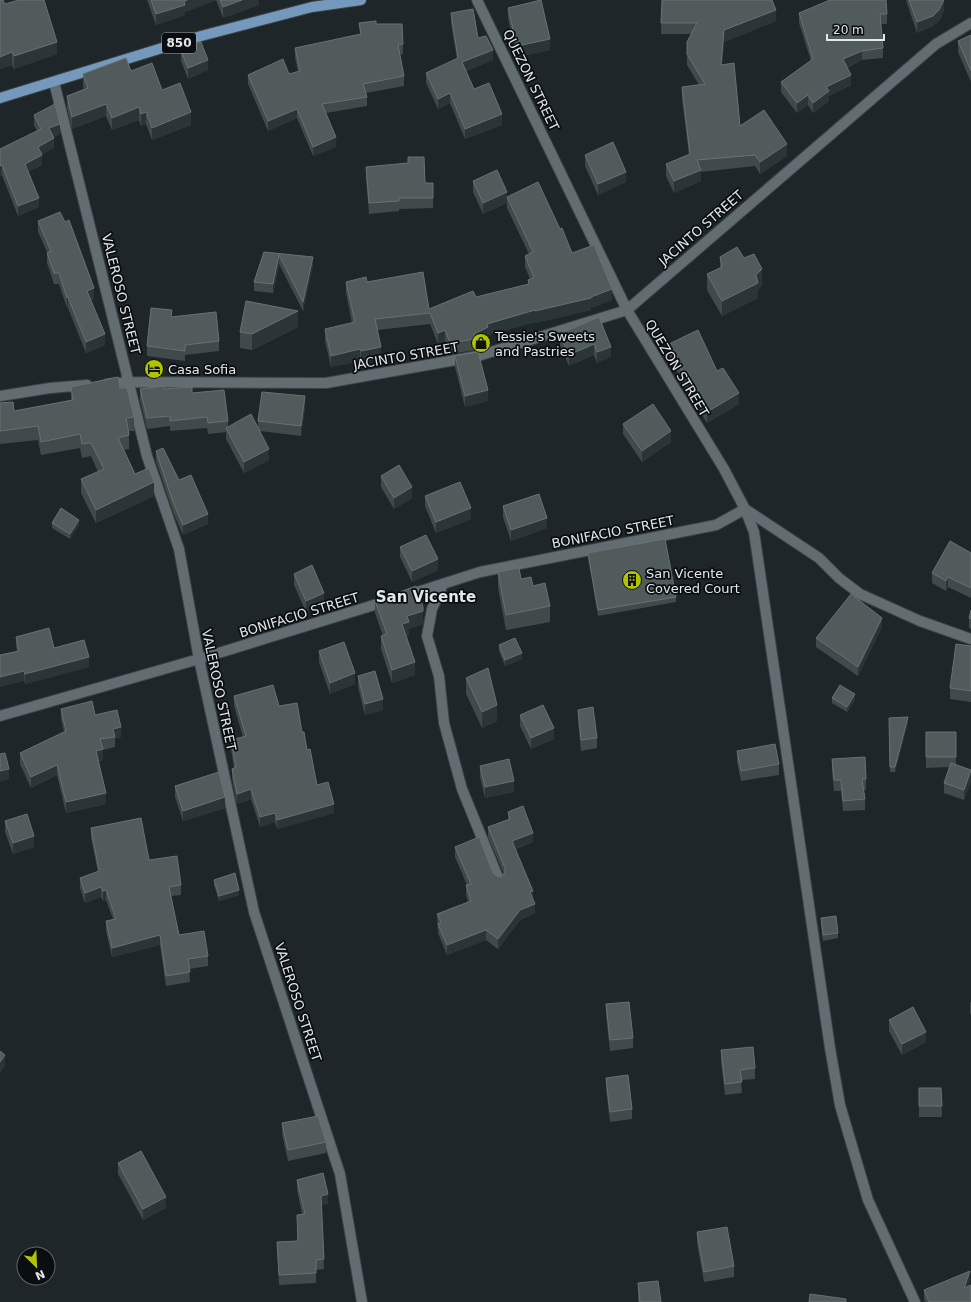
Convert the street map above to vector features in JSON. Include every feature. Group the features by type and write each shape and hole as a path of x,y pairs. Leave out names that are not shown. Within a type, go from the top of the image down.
{"main road":[{"name":"850","path":"0,98 201,36 312,7 361,0"}],"street":[{"name":"QUEZON STREET","path":"478,0 626,310 724,469 745,509 820,558 839,578 860,594 920,621 971,639"},
{"name":"JACINTO STREET","path":"0,396 50,388 129,382 326,383 478,356 626,310 936,44 971,23"},
{"name":"VALEROSO STREET","path":"54,82 147,456 179,549 199,659 254,912 340,1174 362,1302"},
{"name":"BONIFACIO STREET","path":"0,716 199,659 480,572 716,525 745,509"},
{"path":"745,509 754,532 829,1040 840,1105 868,1200 915,1302"},
{"path":"443,584 432,609 427,636 439,676 444,723 462,789 500,880"}],"building":[{"path":"0,0 3,0 5,4 19,0 44,0 57,42 14,56 12,52 0,57"},
{"path":"151,0 187,0 184,1 185,5 156,14"},
{"path":"220,0 242,0 223,7"},
{"path":"541,0 550,39 517,46 508,8"},
{"path":"662,0 772,0 776,10 724,30 721,65 734,63 740,126 764,110 787,144 760,162 755,155 697,160 701,170 674,181 666,164 690,154 682,87 705,84 687,54 687,42 697,23 661,23"},
{"path":"830,0 886,0 887,14 880,14 883,48 862,51 843,59 851,75 826,87 829,91 813,103 808,95 797,103 781,82 813,59 799,13"},
{"path":"909,0 944,0 939,10 933,16 917,22"},
{"path":"473,9 478,38 486,36 493,50 462,62 474,89 489,83 502,114 465,129 450,93 438,99 426,73 458,58 451,13"},
{"path":"376,21 376,24 402,24 403,44 398,45 404,76 363,84 367,97 322,104 336,137 313,147 297,109 268,121 248,75 283,59 289,74 300,71 295,48 361,34 359,23"},
{"path":"971,35 971,71 958,41"},
{"path":"201,42 208,60 188,68 181,51"},
{"path":"126,58 131,71 152,63 162,90 180,83 191,112 152,128 146,112 141,114 139,107 112,118 106,104 72,117 67,96 88,88 83,74"},
{"path":"55,104 60,124 49,128 54,138 38,147 42,155 25,164 39,198 18,206 2,165 0,166 0,149 41,129 34,115"},
{"path":"613,142 626,172 598,184 585,155"},
{"path":"408,157 424,157 425,183 433,183 433,198 399,198 399,201 369,203 366,167 408,163"},
{"path":"497,170 507,192 483,203 473,181"},
{"path":"538,182 560,229 562,228 572,253 594,245 612,289 591,298 535,310 487,324 488,327 474,334 475,339 450,343 445,330 438,333 430,313 375,319 381,347 361,351 360,349 331,356 325,329 355,322 346,282 366,277 367,282 423,272 429,309 473,291 476,297 529,284 528,280 534,278 525,256 533,252 507,197"},
{"path":"60,212 65,222 69,220 94,288 87,291 105,334 86,342 68,297 67,298 59,273 54,273 47,253 51,251 38,221"},
{"path":"737,247 744,258 754,254 762,269 756,275 758,283 722,301 707,274 722,267 720,257"},
{"path":"264,252 313,257 303,302 279,255 273,284 254,282"},
{"path":"246,301 298,311 252,334 240,332"},
{"path":"151,308 172,310 171,317 216,312 219,341 185,345 185,351 147,346"},
{"path":"599,317 611,347 597,352 594,344 569,355 560,334"},
{"path":"698,330 717,371 723,368 739,393 707,412 682,372 669,344"},
{"path":"478,352 488,390 465,396 455,356"},
{"path":"118,377 120,388 127,388 134,417 126,418 129,435 118,438 135,474 149,468 154,482 96,510 81,479 104,469 91,443 82,444 80,434 41,442 38,426 0,431 0,403 13,402 14,411 73,400 71,387"},
{"path":"164,386 164,389 192,387 192,393 224,390 228,421 208,423 207,417 170,421 170,416 147,418 140,389"},
{"path":"262,392 305,396 301,426 258,421"},
{"path":"653,404 671,431 642,451 623,424"},
{"path":"251,414 269,449 244,462 226,428"},
{"path":"163,448 179,480 191,475 208,514 183,525 173,502 156,451"},
{"path":"399,465 412,487 394,498 381,476"},
{"path":"460,482 471,508 436,522 425,496"},
{"path":"539,494 547,518 511,530 503,506"},
{"path":"61,508 79,520 70,534 52,523"},
{"path":"426,535 438,559 412,571 400,547"},
{"name":"San Vicente Covered Court","path":"665,539 676,597 598,610 588,553"},
{"path":"950,541 971,553 971,588 948,577 946,581 932,573"},
{"path":"312,565 324,593 306,601 294,574"},
{"path":"519,568 521,579 531,577 533,586 545,583 550,606 506,615 498,572"},
{"path":"416,586 423,611 407,616 409,622 402,624 415,662 392,670 381,636 387,634 375,601"},
{"path":"851,594 882,618 858,667 816,638"},
{"path":"49,628 54,648 84,640 89,657 25,674 24,671 0,677 0,655 19,651 16,637"},
{"path":"515,638 522,653 505,660 499,645"},
{"path":"344,642 355,673 330,683 319,651"},
{"path":"956,644 971,646 971,691 950,688"},
{"path":"488,668 497,705 482,712 466,678"},
{"path":"375,671 383,699 365,704 358,676"},
{"path":"273,685 279,706 297,703 302,732 304,732 307,750 310,749 317,785 328,782 334,804 277,820 275,813 260,817 251,789 237,794 232,769 236,767 231,740 246,736 234,696"},
{"path":"840,685 855,694 847,707 832,698"},
{"path":"92,701 95,715 117,710 121,727 113,729 115,737 100,739 103,749 96,751 106,793 66,802 57,765 31,777 20,753 66,731 61,709"},
{"path":"543,705 554,728 531,738 520,715"},
{"path":"593,707 597,738 581,740 578,710"},
{"path":"908,717 895,767 890,767 889,718"},
{"path":"926,732 956,732 956,757 926,757"},
{"path":"775,744 779,764 741,771 737,751"},
{"path":"5,753 9,769 0,771 0,754"},
{"path":"865,757 866,779 862,779 865,799 843,801 841,780 834,780 832,759"},
{"path":"509,759 514,781 485,787 480,766"},
{"path":"951,763 971,770 964,790 944,783"},
{"path":"219,772 225,797 183,811 175,786"},
{"path":"523,806 533,833 512,841 533,891 530,892 535,904 520,910 498,939 486,930 447,945 438,924 441,922 437,914 471,901 466,885 471,884 455,847 479,837 493,873 498,877 502,876 505,872 505,868 488,827 510,819 508,812"},
{"path":"27,814 34,836 13,843 5,821"},
{"path":"141,818 149,860 177,856 181,885 169,887 179,935 204,931 208,956 188,959 190,972 166,976 160,935 112,948 106,921 116,919 106,890 103,891 101,887 85,893 80,878 99,871 91,828"},
{"path":"235,873 239,890 219,896 214,880"},
{"path":"836,916 838,933 823,935 821,918"},
{"path":"629,1002 633,1038 610,1040 606,1004"},
{"path":"913,1007 926,1032 902,1044 889,1020"},
{"path":"753,1047 755,1068 740,1070 742,1082 725,1084 721,1050"},
{"path":"0,1051 5,1055 0,1062"},
{"path":"628,1075 632,1109 610,1112 606,1078"},
{"path":"919,1088 941,1088 942,1106 919,1106"},
{"path":"318,1116 326,1142 288,1150 282,1123"},
{"path":"141,1151 166,1197 143,1209 118,1163"},
{"path":"323,1173 328,1194 321,1196 324,1259 316,1260 316,1273 279,1275 277,1242 298,1241 297,1215 305,1214 297,1180"},
{"path":"727,1227 734,1266 704,1272 697,1232"},
{"path":"970,1271 964,1288 971,1285 971,1302 929,1302 924,1290"},
{"path":"658,1281 661,1302 640,1302 638,1283"},
{"path":"810,1294 846,1299 846,1302 809,1302"}],"place":[{"name":"Tessie's Sweets and Pastries","path":"481,343"},
{"name":"Casa Sofia","path":"154,369"},
{"name":"San Vicente Covered Court","path":"632,580"}],"district":[{"name":"San Vicente","path":"426,597"}]}
